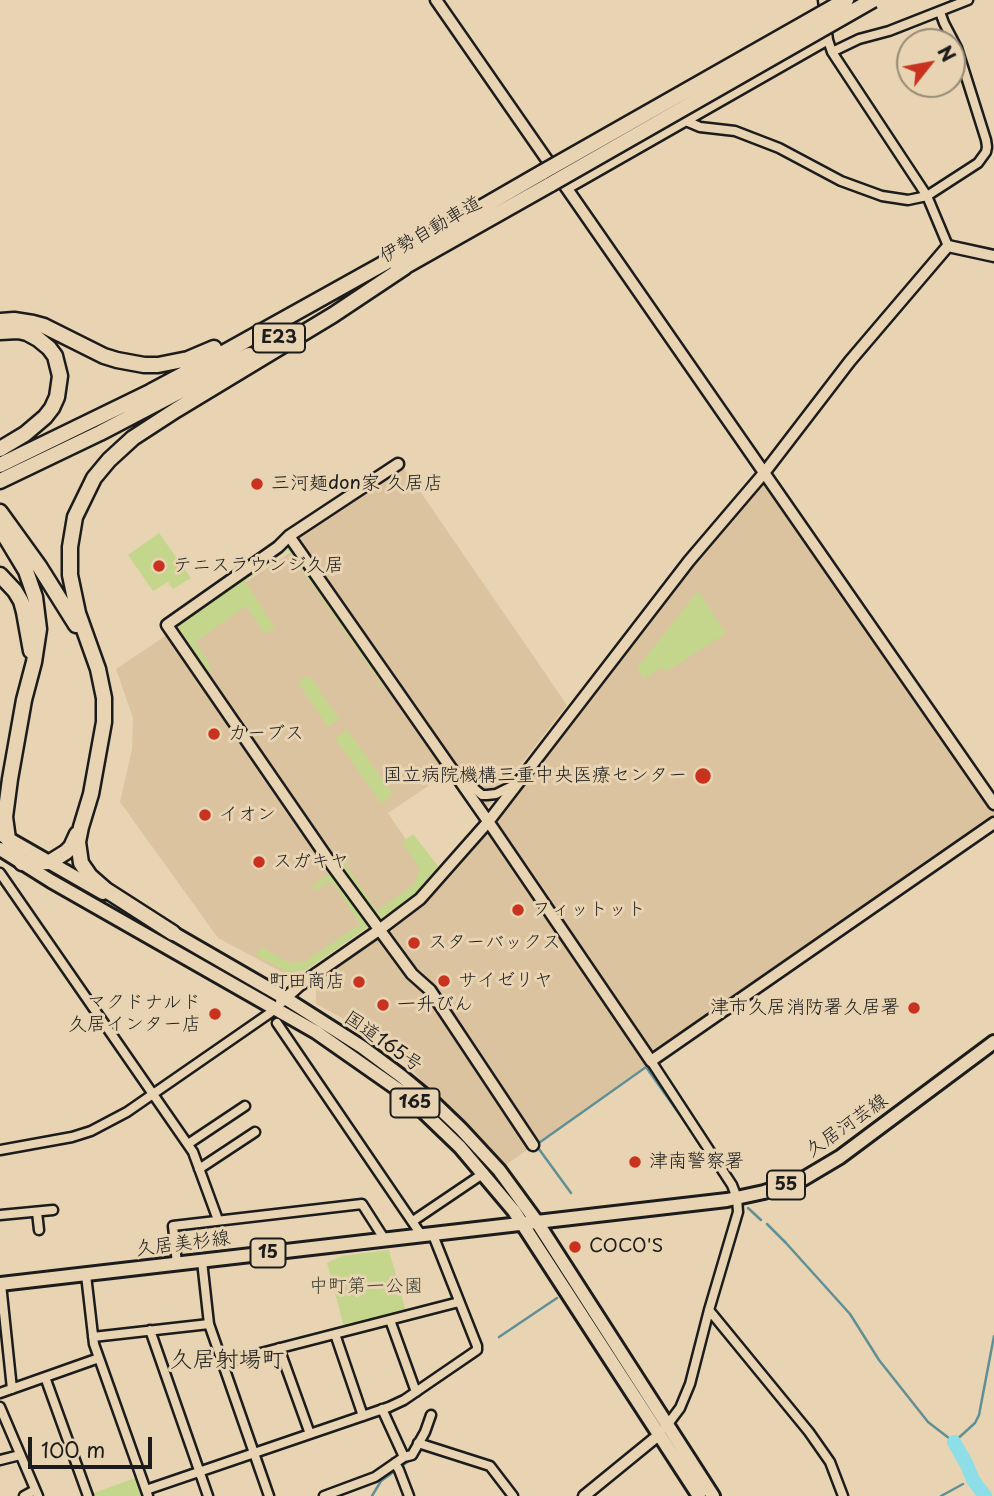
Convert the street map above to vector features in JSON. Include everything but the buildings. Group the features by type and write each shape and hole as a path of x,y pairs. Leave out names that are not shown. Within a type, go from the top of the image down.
{"highway":[{"name":"伊勢自動車道","path":"0,481 157,405 232,365 402,261 846,0"},
{"name":"伊勢自動車道","path":"547,178 873,0"},
{"path":"0,321 14,320 44,326 117,360 144,365 171,363 205,353 377,261 402,261"},
{"name":"伊勢自動車道","path":"0,465 150,392 402,261"},
{"path":"173,933 106,890 90,876 81,863 78,842 91,794 104,722 104,698 72,584 70,547 75,517 94,478 133,438 333,315 402,261"},
{"path":"0,332 18,331 38,339 55,356 60,376 57,397 45,417 25,434 0,449"},
{"path":"0,512 39,566 88,644"},
{"path":"0,528 26,572 35,597 39,629 10,779 3,841 22,863 50,862 71,847 81,827"},
{"path":"0,575 21,601 33,663"},
{"path":"0,792 10,779"}],"main road":[{"name":"国道165号","path":"3,841 50,862 173,933 281,1003 406,1095 484,1173 523,1224 664,1430 713,1496"},
{"name":"国道165号","path":"22,863 362,1047 436,1105 499,1170 537,1222 664,1430 699,1496"},
{"name":"久居河芸線","path":"537,1222 737,1198 786,1185 840,1157 994,1042"},
{"name":"久居美杉線","path":"0,1284 537,1222"}],"street":[{"path":"436,0 994,804"},
{"path":"823,0 832,52 927,196 948,246"},
{"path":"832,52 859,39 889,31 968,0"},
{"path":"686,121 700,127 735,131 787,152 841,181 882,196 908,200 927,196 978,163 987,147 957,48 940,12"},
{"path":"567,189 828,40"},
{"path":"0,1150 92,1131 127,1112 270,1013 300,985 420,899 488,822 689,561 764,473 850,361 948,246"},
{"path":"948,246 994,256"},
{"path":"398,464 289,536 278,547 167,625 332,865 412,974 430,990 533,1144"},
{"path":"289,536 651,1060 732,1185 737,1198 738,1212 690,1384 680,1408 664,1430 584,1496"},
{"path":"451,768 482,795 496,794 518,783"},
{"path":"651,1060 994,823"},
{"path":"0,873 194,1152 218,1220"},
{"path":"86,1275 93,1337 147,1493 404,1400 477,1350 459,1302 428,1235 413,1221 277,1023"},
{"path":"188,1144 245,1106"},
{"path":"199,1169 256,1132"},
{"path":"413,1221 484,1173"},
{"path":"177,1264 173,1226 218,1220 362,1204 385,1240"},
{"path":"0,1215 53,1209"},
{"path":"37,1212 39,1230"},
{"path":"202,1261 209,1324 269,1496"},
{"path":"0,1284 12,1389"},
{"path":"222,1363 459,1302"},
{"path":"709,1310 809,1432 830,1462 843,1496"},
{"path":"390,1320 416,1392"},
{"path":"93,1337 209,1324"},
{"path":"150,1331 208,1496"},
{"path":"335,1334 363,1416"},
{"path":"279,1348 310,1434"},
{"path":"0,1393 99,1358"},
{"path":"45,1377 88,1496"},
{"path":"0,1407 36,1493 24,1496"},
{"path":"382,1409 404,1457"},
{"path":"324,1496 375,1477 397,1466 404,1457 412,1455 425,1432 430,1415"},
{"path":"418,1443 490,1466 513,1496"},
{"path":"0,1461 20,1455"},
{"path":"397,1466 409,1496"}],"shaded area":[{"path":"404,468 567,705 487,808 298,540"},
{"path":"764,473 994,804 994,823 766,979 499,1170 389,1043 316,1004 316,988 379,930 420,899"},
{"path":"291,552 446,774 388,813 429,873 423,881 289,976 218,938 120,802 132,749 133,718 116,669"}],"green space":[{"name":"テニスラウンジ久居","path":"159,533 191,578 173,589 168,582 153,591 128,555"},
{"path":"290,541 384,675 380,678 383,682 377,691 381,683 288,550 245,581 275,628 265,634 246,606 195,642 212,668 208,671 175,623"},
{"path":"698,591 726,633 666,672 662,667 644,679 637,668"},
{"path":"309,675 339,719 328,727 298,683"},
{"path":"347,730 393,794 381,803 335,738"},
{"path":"413,834 438,866 417,893 379,920 341,863 348,858 345,864 377,911 414,884 420,869 402,842"},
{"path":"327,875 334,876 368,927 306,970 289,973 256,955 262,947 290,963 304,962 360,924 334,884 328,882 316,891 312,886"},
{"name":"中町第一公園","path":"389,1250 406,1312 344,1327 327,1263 342,1256"},
{"path":"138,1477 145,1496 91,1496 91,1494"}],"waterway":[{"path":"571,1193 536,1145 646,1067 699,1142"},
{"path":"748,1208 761,1220"},
{"path":"767,1224 850,1314 879,1360 928,1422 954,1442 975,1423 979,1415 994,1336"},
{"path":"499,1337 557,1298"},
{"path":"406,1450 389,1412 406,1404 476,1357"},
{"path":"954,1442 973,1480 985,1496"},
{"path":"372,1496 381,1481 409,1461"},
{"path":"941,1496 963,1484"}],"place":[{"name":"三河麺don家 久居店","path":"257,484"},
{"name":"テニスラウンジ久居","path":"159,566"},
{"name":"カーブス","path":"214,734"},
{"name":"国立病院機構三重中央医療センター","path":"703,776"},
{"name":"イオン","path":"205,815"},
{"name":"スガキヤ","path":"259,862"},
{"name":"フィットット","path":"518,910"},
{"name":"スターバックス","path":"414,943"},
{"name":"サイゼリヤ","path":"444,981"},
{"name":"町田商店","path":"359,982"},
{"name":"一升びん","path":"383,1005"},
{"name":"津市久居消防署久居署","path":"914,1008"},
{"name":"マクドナルド 久居インター店","path":"215,1014"},
{"name":"津南警察署","path":"635,1162"},
{"name":"COCO'S","path":"575,1247"}],"district":[{"name":"久居射場町","path":"227,1361"}]}
